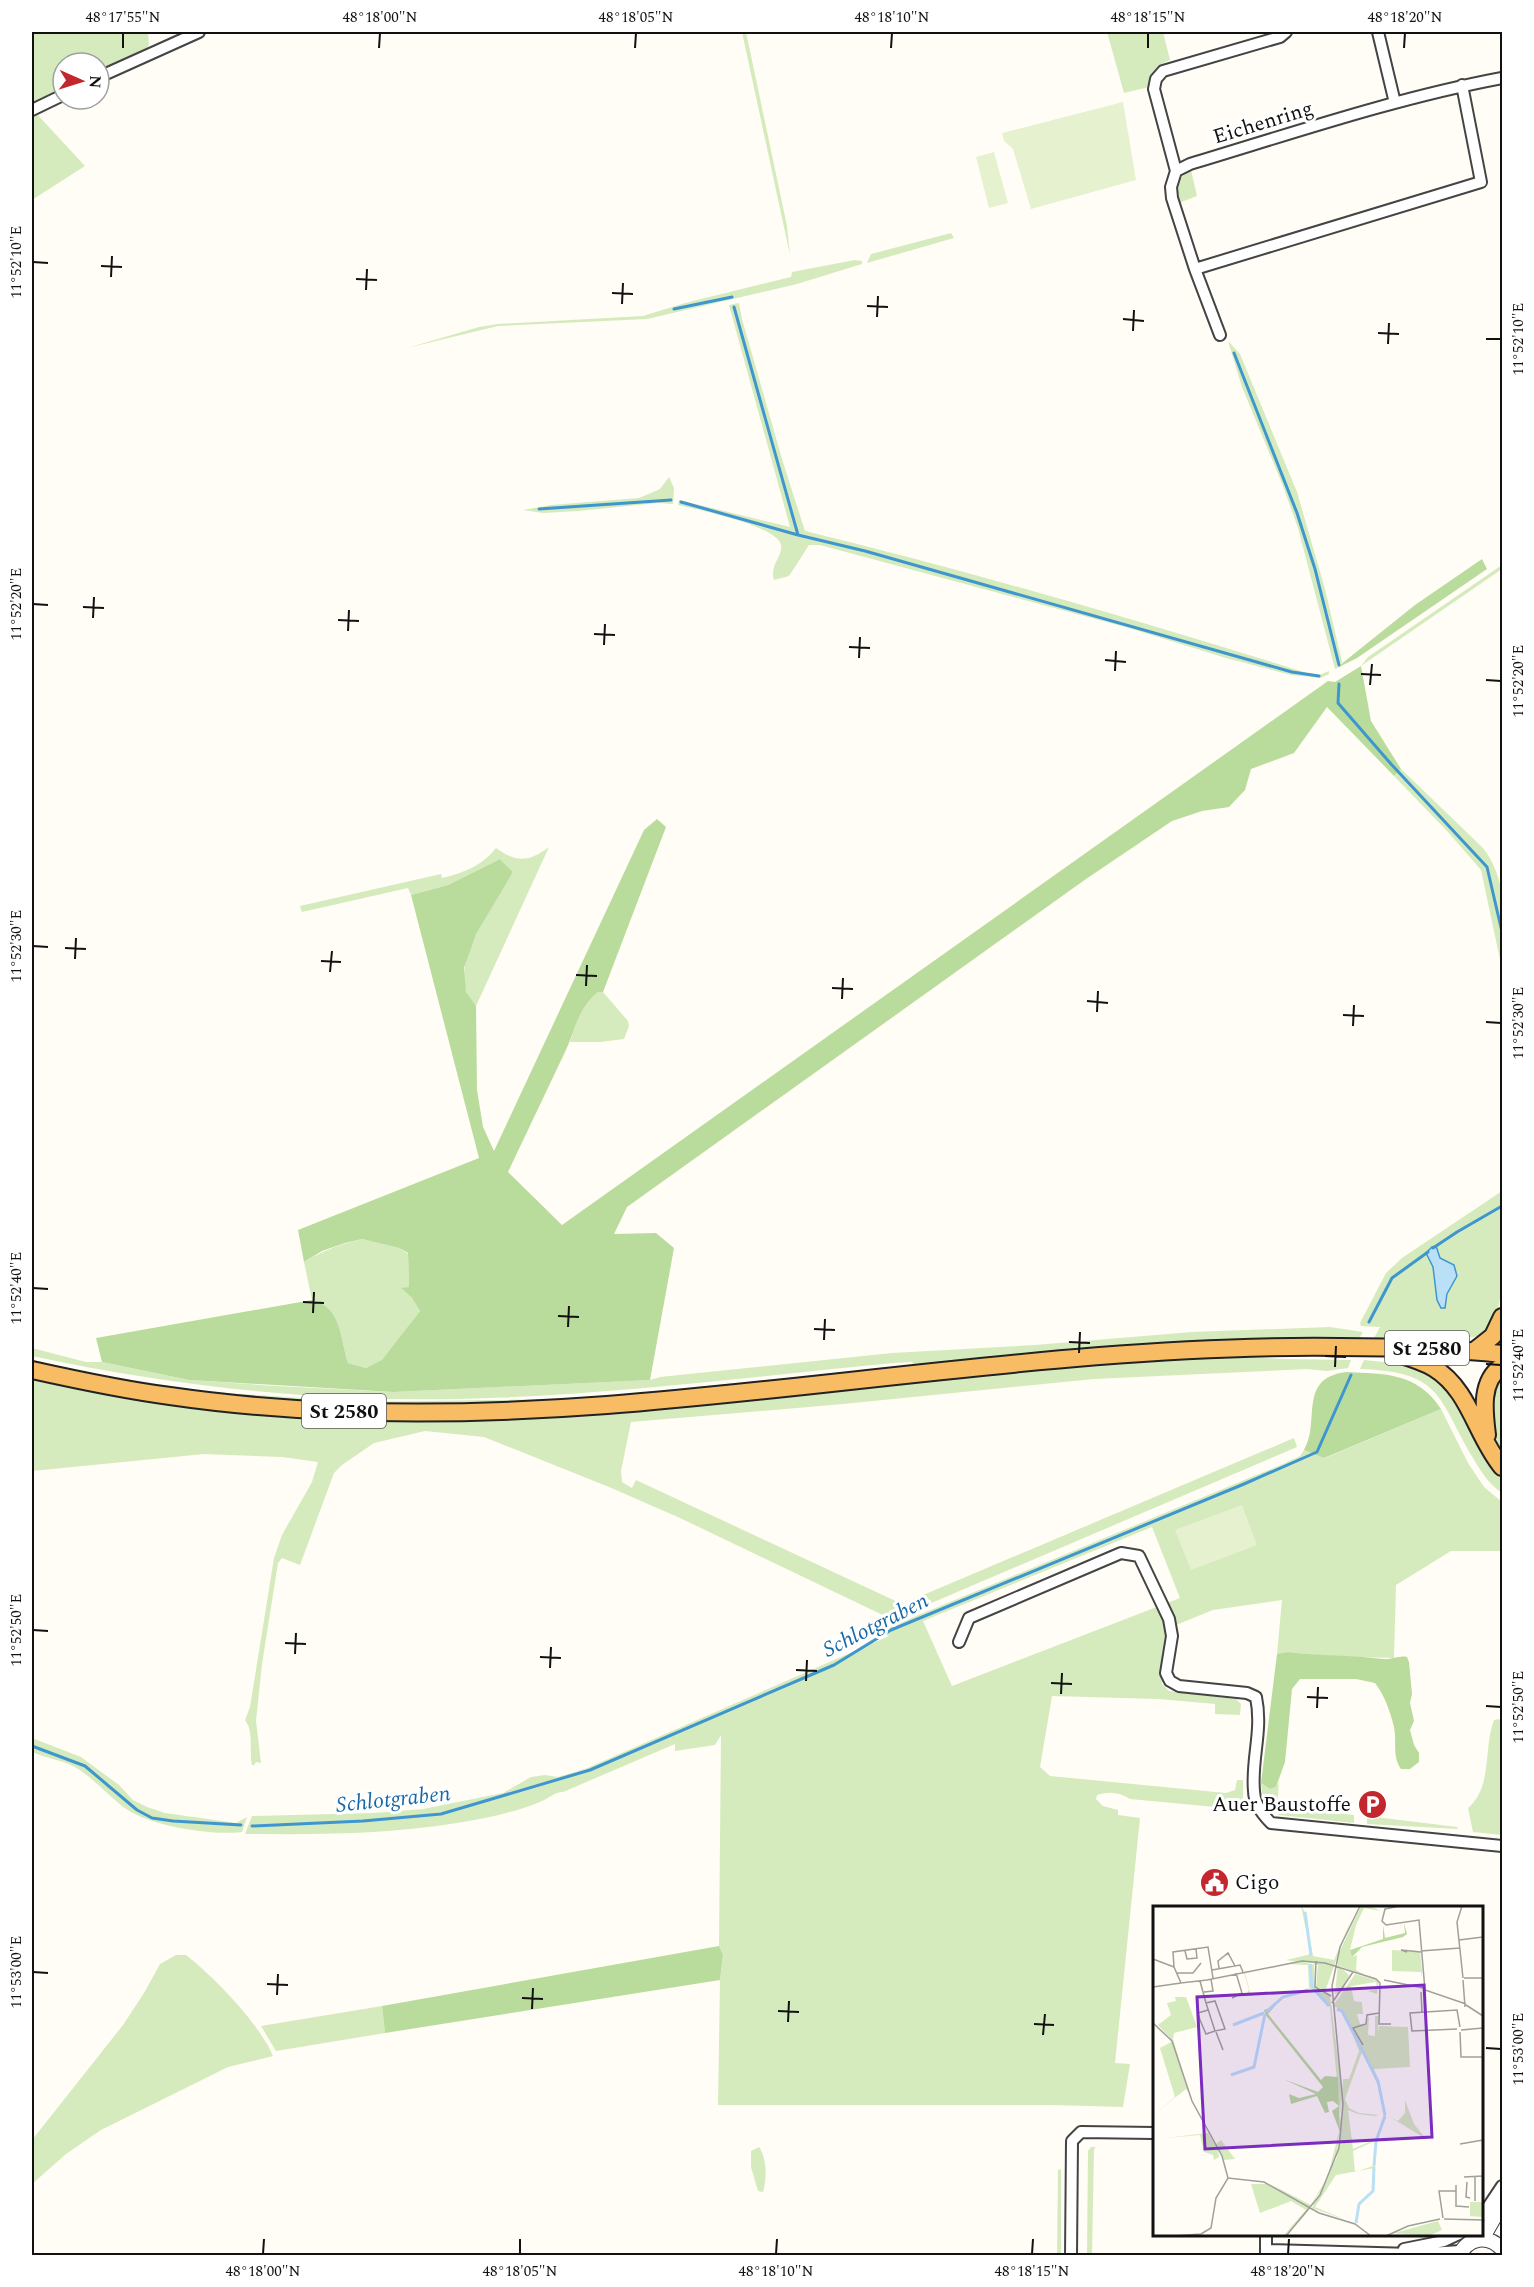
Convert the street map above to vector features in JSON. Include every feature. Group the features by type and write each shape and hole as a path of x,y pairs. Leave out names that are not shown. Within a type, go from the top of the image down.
{"highway":[{"name":"St 2580","path":"1474,1351 1493,1336 1503,1317"},
{"name":"St 2580","path":"32,1370 150,1393 220,1402 351,1412 458,1412 606,1405 1129,1354 1279,1347 1380,1347 1503,1354"},
{"name":"St 2580","path":"1380,1347 1424,1363 1451,1381 1459,1390 1488,1445 1503,1467"},
{"name":"St 2580","path":"1488,1445 1485,1395 1492,1374 1503,1366"}],"street":[{"path":"111,72 199,32"},
{"path":"1220,335 1172,198 1171,187 1176,171 1154,89 1156,79 1163,71 1280,37 1286,32"},
{"path":"1378,32 1395,103"},
{"name":"Eichenring","path":"1176,171 1185,165 1395,103 1462,85 1503,78"},
{"path":"1195,269 1481,182 1462,85"},
{"path":"32,110 51,100"},
{"path":"959,1641 969,1618 976,1614 1121,1553 1139,1556 1169,1618 1172,1636 1166,1673 1170,1681 1179,1686 1247,1693 1256,1697 1260,1716 1253,1793 1260,1812 1271,1823 1503,1846"},
{"path":"1071,2256 1072,2142 1081,2132 1153,2133"},
{"path":"1483,2215 1503,2186"},
{"path":"1482,2239 1503,2206"},
{"path":"1266,2236 1266,2253 1389,2252 1415,2255 1460,2253 1470,2242 1482,2239 1500,2246 1503,2206"},
{"path":"1389,2252 1444,2241 1456,2236"}],"green space":[{"path":"32,32 148,32 149,45 146,50 111,67 111,51 51,51 51,95 32,104"},
{"path":"742,32 746,32 787,226 790,255"},
{"path":"1107,32 1163,32 1170,60 1155,70 1149,87 1124,93"},
{"path":"1123,102 1136,180 1031,209 1013,149 1004,141 1002,133"},
{"path":"35,112 85,166 32,200 32,114"},
{"path":"994,152 1008,203 989,208 976,157"},
{"path":"1191,170 1197,196 1179,203 1180,180"},
{"path":"951,233 954,238 867,263 871,254"},
{"path":"855,260 862,261 862,264 797,284 647,319 498,326 407,348 479,327 498,324 643,316 685,303 791,277 792,272"},
{"path":"739,303 782,459 805,531 1057,598 1307,673 1319,675 1329,671 1329,674 1321,678 1291,675 1129,628 820,545 809,545 789,576 774,580 773,570 781,549 776,538 766,531 735,519 678,505 679,500 790,527 729,305"},
{"path":"1228,341 1240,354 1297,492 1325,589 1342,662 1335,669 1298,528 1242,387"},
{"path":"669,477 674,488 673,504 657,503 543,513 523,510 551,505 639,498 660,489"},
{"path":"1482,559 1487,569 1357,658 1335,669 1415,605"},
{"path":"1502,565 1502,569 1361,666 1368,657"},
{"path":"1361,666 1371,721 1401,769 1394,776 1327,707 1294,753 1251,769 1245,790 1229,807 1202,811 1172,821 1086,879 627,1207 614,1234 656,1233 674,1248 650,1380 393,1392 189,1380 102,1362 96,1338 312,1300 329,1309 334,1316 348,1363 366,1368 382,1360 420,1311 412,1298 401,1288 409,1287 408,1253 399,1248 362,1239 322,1251 304,1262 298,1230 479,1158 411,895 448,885 500,859 513,872 476,934 464,968 466,992 476,1006 477,1090 483,1127 494,1151 644,830 657,819 666,827 603,992 598,992 581,1013 508,1172 562,1225 1328,681 1335,682"},
{"path":"1401,769 1483,848 1492,861 1498,875 1503,906 1502,969 1481,870 1394,776"},
{"path":"549,847 476,1006 466,991 464,977 466,961 478,929 513,872 500,859 448,885 411,895 408,888 302,912 300,906 441,874 442,878 450,876 478,864 496,848 510,856 523,859 535,856"},
{"path":"598,992 603,992 628,1021 629,1026 624,1039 570,1042 580,1015"},
{"path":"1502,1191 1501,1290 1498,1309 1492,1324 1483,1334 1469,1337 1409,1335 1373,1340 1380,1327 1361,1326 1360,1323 1386,1273 1402,1258","holes":["1426,1253 1454,1265 1445,1308 1437,1300 1433,1267"]},
{"path":"362,1239 399,1248 408,1254 409,1287 402,1289 412,1298 420,1311 382,1361 366,1368 348,1363 334,1316 329,1309 312,1300 304,1262 332,1248"},
{"path":"1330,1327 1363,1332 1359,1339 820,1377 563,1401 443,1405 361,1405 243,1398 156,1388 32,1363 32,1360 96,1374 199,1391 357,1402 560,1399 916,1365 911,1362 893,1363 627,1390 493,1398 359,1398 236,1389 113,1372 32,1356 32,1348 86,1362 102,1362 189,1380 393,1392 650,1380 660,1377 892,1353 1035,1345 1192,1332"},
{"path":"1235,1356 1351,1360 1348,1368 1327,1371 1307,1369 1094,1379 631,1422 621,1471 622,1482 632,1488 636,1480 902,1604 904,1606 897,1618 889,1618 680,1518 484,1437 425,1431 374,1443 334,1473 300,1565 282,1558 278,1563 262,1664 256,1721 261,1763 256,1762 254,1765 251,1759 248,1725 245,1720 250,1707 274,1558 282,1535 312,1482 318,1462 282,1457 204,1454 32,1471 32,1377 343,1419 1130,1360"},
{"path":"1364,1360 1403,1364 1426,1371 1454,1394 1492,1466 1502,1478 1502,1493 1489,1482 1479,1468 1434,1392 1423,1382 1408,1376 1387,1371 1360,1369"},
{"path":"1346,1372 1399,1377 1422,1388 1441,1409 1324,1458 1304,1450 1309,1439 1316,1392 1321,1383 1331,1376"},
{"path":"1502,1374 1502,1454 1489,1424 1489,1414 1495,1388"},
{"path":"1441,1409 1468,1463 1484,1487 1502,1502 1502,1551 1451,1551 1396,1585 1394,1658 1288,1652 1277,1654 1282,1600 1213,1610 1171,1627 1162,1684 1169,1691 1236,1699 1241,1704 1240,1715 1215,1714 1215,1704 1159,1699 1052,1696 1040,1767 1050,1776 1226,1793 1235,1790 1237,1780 1243,1780 1243,1797 1248,1810 1130,1799 1114,1793 1097,1795 1096,1799 1103,1806 1118,1810 1118,1815 1140,1818 1115,2063 1130,2064 1123,2107 718,2105 720,1980 723,1955 719,1946 721,1735 715,1745 675,1751 675,1744 535,1804 485,1818 425,1827 365,1832 245,1834 252,1816 374,1813 423,1809 503,1793 531,1777 545,1775 558,1777 585,1769 889,1636 880,1631 1283,1464 1300,1456 1304,1450 1325,1458","holes":["1152,1527 1180,1598 952,1686 923,1621"]},
{"path":"1294,1438 1297,1447 915,1610 909,1601"},
{"path":"1242,1505 1257,1545 1191,1570 1175,1530"},
{"path":"1288,1652 1383,1659 1407,1657 1412,1694 1410,1703 1414,1721 1410,1730 1419,1753 1419,1762 1410,1769 1401,1769 1398,1764 1395,1733 1389,1709 1375,1683 1356,1679 1300,1679 1292,1689 1285,1762 1276,1787 1270,1789 1261,1783 1277,1654"},
{"path":"1499,1719 1502,1726 1502,1835 1473,1832 1468,1808 1481,1789 1491,1731 1494,1720"},
{"path":"32,1738 81,1757 119,1785 133,1800 147,1807 165,1813 236,1823 247,1817 242,1832 197,1831 163,1824 133,1813 75,1767 32,1752"},
{"path":"1279,1782 1277,1806 1354,1815 1354,1823 1279,1815 1263,1800 1261,1783 1270,1789 1276,1787"},
{"path":"1367,1816 1457,1827 1458,1829 1367,1824"},
{"path":"719,1946 723,1955 720,1980 385,2033 382,2006"},
{"path":"176,1955 186,1955 222,1988 247,2015 273,2056 228,2067 101,2130 66,2154 32,2184 32,2140 123,2025 160,1964"},
{"path":"382,2006 385,2033 276,2051 261,2026"},
{"path":"759,2147 766,2169 763,2192 758,2191 751,2167 751,2151"},
{"path":"1091,2147 1096,2147 1094,2149 1092,2255 1087,2256 1088,2151"},
{"path":"1061,2169 1061,2255 1057,2256 1058,2170"}],"water":[{"path":"1436,1246 1440,1258 1454,1265 1457,1276 1447,1294 1445,1308 1441,1308 1437,1300 1433,1267 1426,1253"}],"waterway":[{"path":"674,309 732,297"},
{"path":"734,307 798,535 865,551 1292,672 1319,676"},
{"path":"1234,353 1297,513 1315,569 1339,665"},
{"path":"539,509 671,500"},
{"path":"681,502 798,535"},
{"path":"1339,684 1338,703 1487,867 1502,932"},
{"path":"1433,1248 1502,1206"},
{"path":"1369,1322 1392,1278 1428,1252"},
{"name":"Schlotgraben","path":"252,1826 363,1821 441,1814 590,1770 834,1665 891,1630 1317,1452 1351,1375"},
{"name":"Schlotgraben","path":"32,1746 85,1766 137,1810 152,1818 241,1825"}],"place":[{"name":"Auer Baustoffe","path":"1372,1804"},
{"name":"Cigo","path":"1214,1882"}]}
